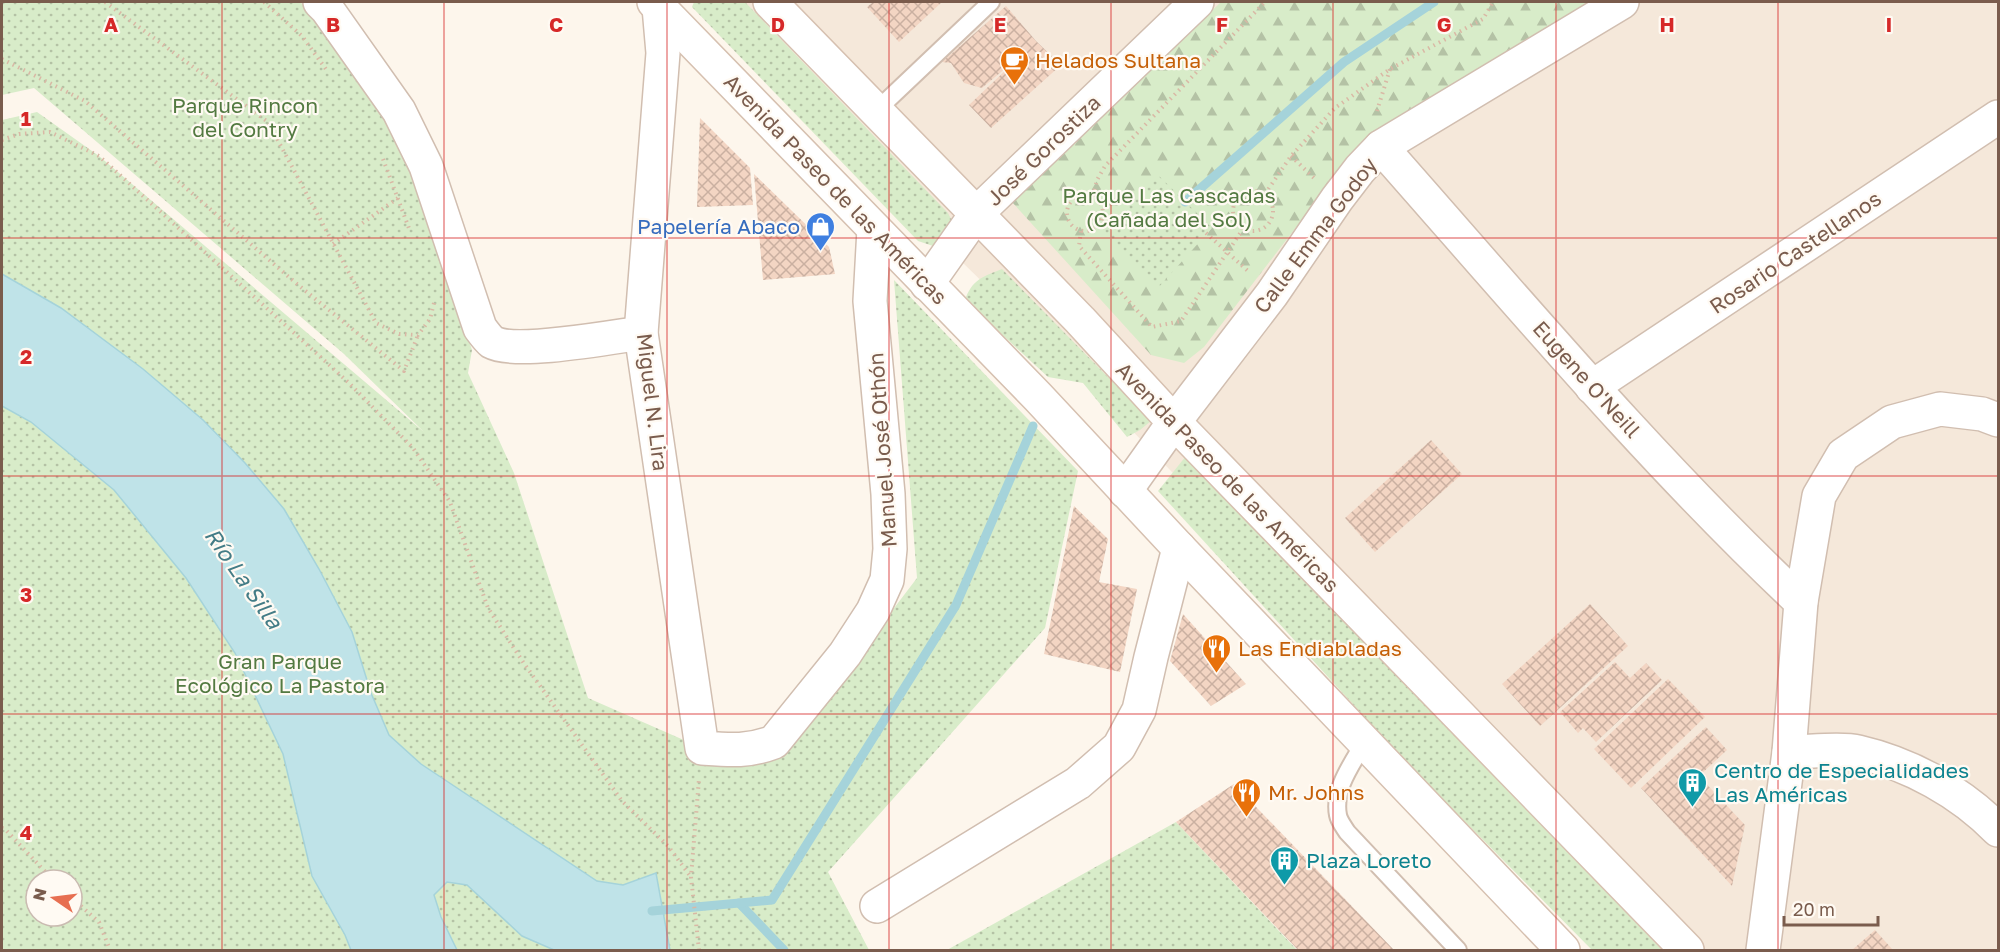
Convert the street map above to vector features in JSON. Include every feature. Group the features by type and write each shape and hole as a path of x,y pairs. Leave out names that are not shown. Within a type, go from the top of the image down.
{"street":[{"path":"320,2 399,111 426,166 480,328 492,342 514,347 538,346 641,333"},
{"name":"Avenida Paseo de las Américas","path":"771,2 1687,951"},
{"name":"José Gorostiza","path":"927,284 977,213 1197,2"},
{"name":"Calle Emma Godoy","path":"1125,491 1174,422 1272,294 1337,199 1360,169 1381,147 1622,2"},
{"name":"Miguel N. Lira","path":"668,7 641,333 702,748"},
{"name":"Avenida Paseo de las Américas","path":"668,7 874,229 1038,397 1563,951"},
{"name":"Rosario Castellanos","path":"1592,387 1998,117"},
{"name":"Eugene O'Neill","path":"1381,147 1592,387 1749,554 1801,602"},
{"name":"Manuel José Othón","path":"702,748 757,749 774,742 845,654 873,611 887,580 890,549 888,494 870,301 874,229"},
{"path":"1762,951 1789,752 1801,602 1819,496 1843,455 1892,422 1940,409 1982,414 1998,420"},
{"path":"877,906 1078,783 1119,747 1139,710 1179,548"},
{"path":"1789,752 1856,751 1910,768 1947,790 1989,820 1998,830"}],"lane":[{"path":"877,110 991,2"},
{"path":"1364,743 1343,781 1338,798 1338,816 1347,832 1458,951"}],"path":[{"path":"105,2 268,122 376,323 399,334 418,335"},
{"path":"264,2 302,36 334,81"},
{"path":"1093,196 1097,180 1105,166 1265,2"},
{"path":"1265,194 1291,156 1335,108 1390,69 1483,19 1493,2"},
{"path":"2,59 85,101 297,284 404,371 418,335 430,319 435,298"},
{"path":"2,140 19,134 50,132 99,156 348,382 413,448 450,502 488,608 523,662 622,801 668,846 691,877"},
{"path":"382,156 410,231"},
{"path":"1246,191 1259,191 1265,194 1270,199 1274,213 1268,225 1256,231 1243,228 1238,224 1233,212 1236,200 1246,191"},
{"path":"1093,196 1098,199 1104,210 1102,221 1093,230 1081,231 1071,225 1067,213 1068,207 1075,197 1093,196"},
{"path":"333,244 398,198"},
{"path":"1081,231 1080,246 1152,327 1181,321 1243,228"},
{"path":"1206,233 1227,252"},
{"path":"699,951 691,877 702,748"},
{"path":"2,828 41,868"},
{"path":"84,909 99,922 111,951"}],"shaded area":[{"path":"696,2 1998,2 1998,950 1632,950 1094,391"}],"green space":[{"name":"Gran Parque Ecológico La Pastora","path":"2,2 300,2 310,11 400,133 472,350 468,373 514,473 588,698 702,748 792,742 917,578 894,280 1078,471 1045,628 828,872 869,950 2,950 2,120 37,112 99,156 424,432 344,354 34,88 2,95"},
{"path":"694,2 745,2 948,213 952,221 933,246 918,241 692,7"},
{"name":"Parque Las Cascadas (Cañada del Sol)","path":"1221,2 1599,2 1357,148 1204,347 1184,363 1151,355 1012,202"},
{"path":"1156,173 1212,228 1157,289 1102,233"},
{"path":"1002,269 1151,421 1127,437 1083,383 1048,377 972,307 966,297 969,291 981,278"},
{"path":"1186,456 1662,950 1592,950 1403,759 1158,491"},
{"path":"1176,822 1297,950 947,950"}],"water":[{"name":"Río La Silla","path":"2,274 61,308 143,369 203,420 245,463 284,509 352,632 371,693 389,735 421,764 597,881 623,885 656,873 670,950 554,950 522,936 467,885 447,882 434,895 441,917 457,950 351,950 312,876 283,754 235,653 186,578 114,490 31,422 2,406"}],"building":[{"path":"873,2 942,2 899,42 867,7"},
{"path":"1006,6 1036,41 1061,65 991,128 969,105 1026,51 982,88 964,83 951,63 942,62"},
{"path":"700,118 750,168 753,205 697,207"},
{"path":"754,174 829,247 835,274 763,280"},
{"path":"1431,440 1462,474 1375,552 1345,518"},
{"path":"1074,506 1108,539 1099,582 1137,589 1120,672 1044,654"},
{"path":"1590,604 1628,646 1540,726 1502,684"},
{"path":"1183,614 1246,684 1211,706 1170,661"},
{"path":"1615,662 1630,678 1646,663 1662,680 1596,742 1583,728 1578,733 1560,712"},
{"path":"1668,679 1705,717 1631,788 1594,749"},
{"name":"Centro de Especialidades Las Américas","path":"1706,727 1727,750 1699,776 1745,825 1732,886 1641,788"},
{"name":"Plaza Loreto","path":"1234,784 1394,950 1298,950 1176,822"},
{"path":"1875,930 1893,950 1852,950"}],"waterway":[{"path":"1185,202 1344,62 1434,2"},
{"path":"652,911 772,900 956,605 1033,426"},
{"path":"739,903 784,950"}],"place":[{"name":"Helados Sultana","path":"1014,86"},
{"name":"Papelería Abaco","path":"821,252"},
{"name":"Las Endiabladas","path":"1217,674"},
{"name":"Centro de Especialidades Las Américas","path":"1693,808"},
{"name":"Mr. Johns","path":"1247,818"},
{"name":"Plaza Loreto","path":"1285,886"}],"park label":[{"name":"Parque Rincon del Contry","path":"245,117"}]}
